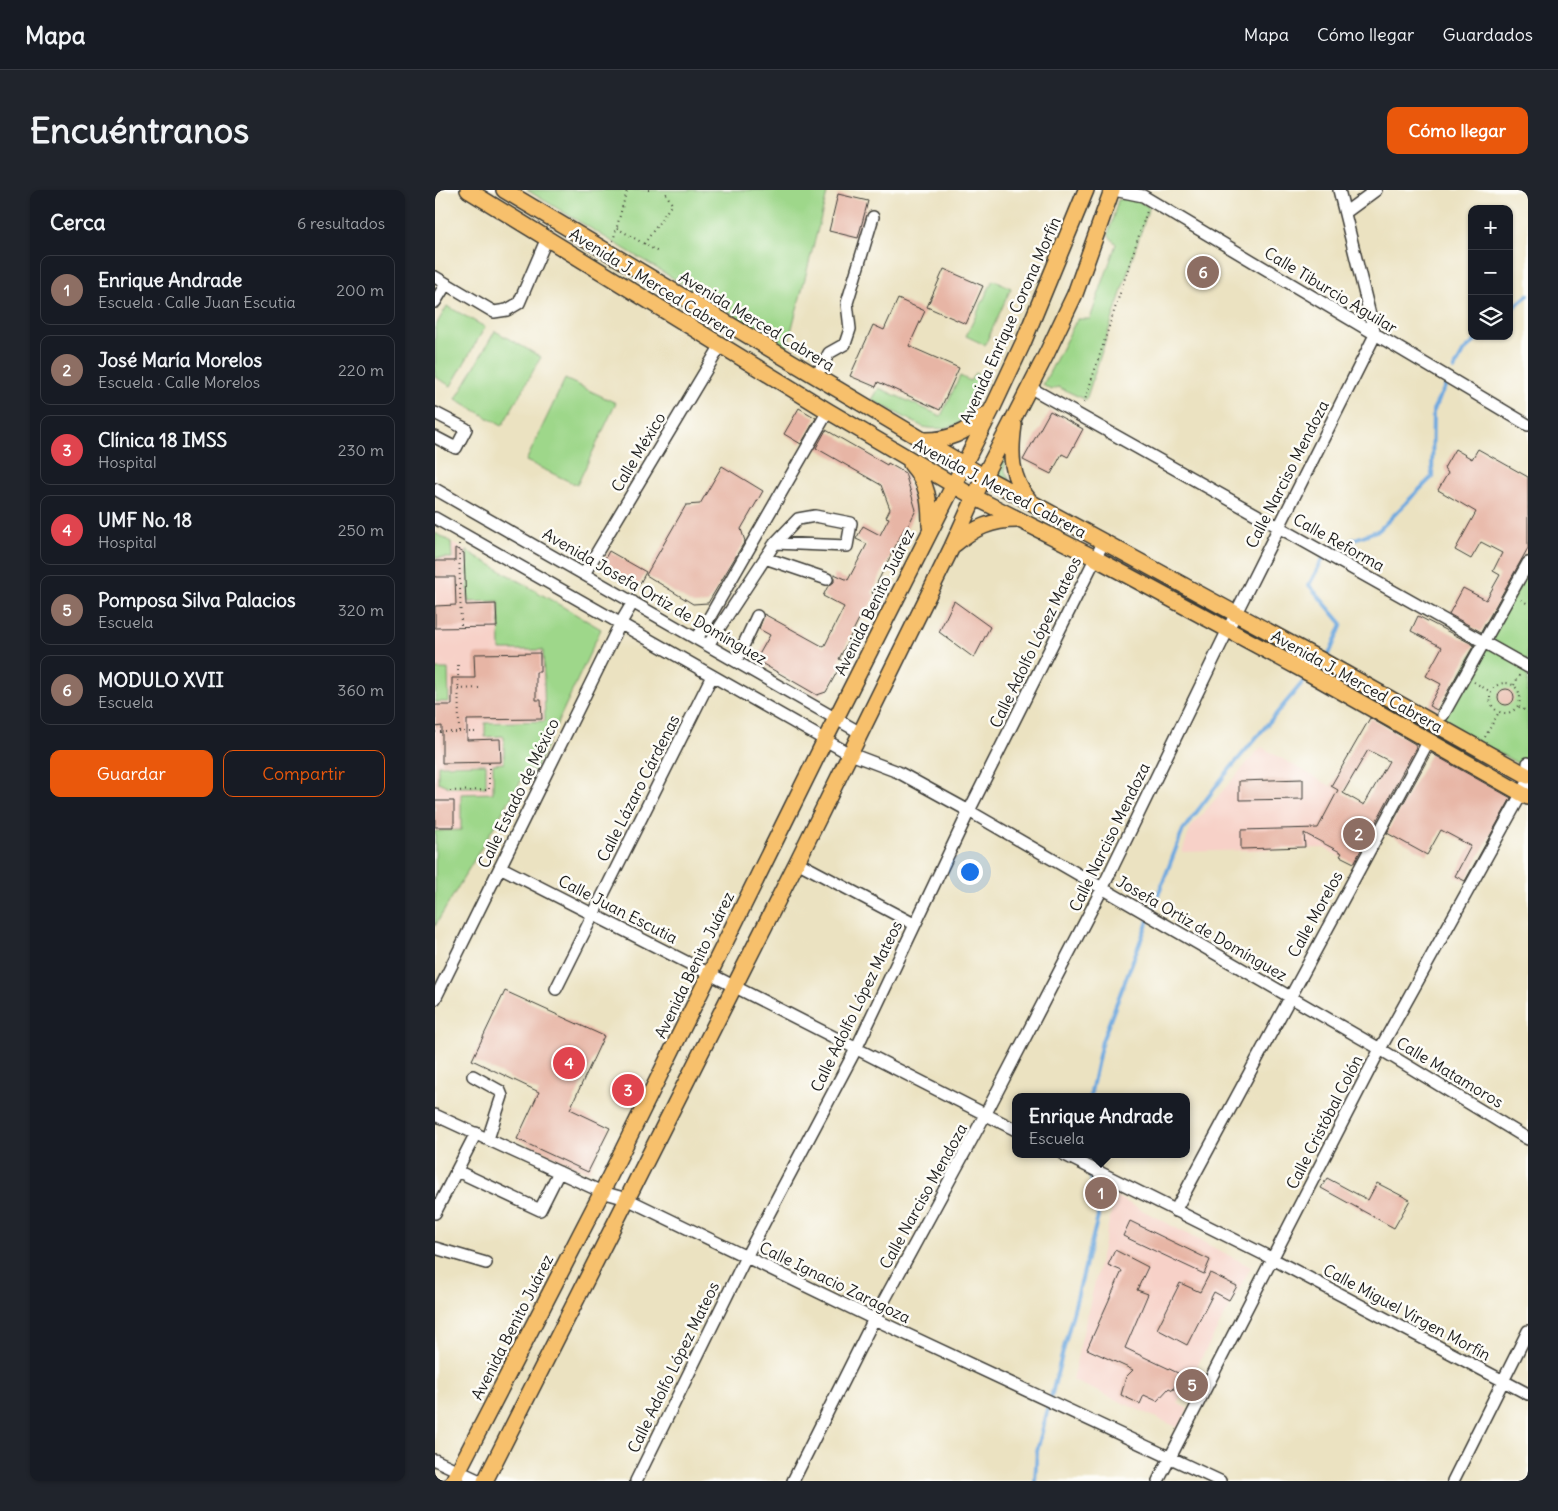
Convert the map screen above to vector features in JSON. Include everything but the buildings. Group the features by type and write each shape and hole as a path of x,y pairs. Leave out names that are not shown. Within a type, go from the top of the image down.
{"main road":[{"name":"Avenida J. Merced Cabrera","path":"468,190 905,458 974,497 1095,558 1526,791"},
{"name":"Avenida Enrique Corona Morfín","path":"964,464 1023,343 1087,190"},
{"path":"485,1481 797,862 848,753 952,547 984,476 1075,294 1113,190"},
{"name":"Avenida Merced Cabrera","path":"508,193 816,378 984,476"},
{"path":"645,297 656,281"},
{"path":"921,440 934,440 954,436 971,428 994,405"},
{"path":"1015,413 1011,449 1013,469 1021,490 1033,505"},
{"path":"905,458 925,483 930,503 930,528"},
{"name":"Avenida Benito Juárez","path":"455,1476 602,1192 930,528 964,464"},
{"name":"Avenida J. Merced Cabrera","path":"984,476 1033,505 1236,613 1528,776"},
{"path":"952,547 984,524 1004,520 1022,520"},
{"path":"1312,675 1321,660"}],"street":[{"name":"Calle Tiburcio Aguilar","path":"1113,190 1143,196 1528,425"},
{"path":"1339,190 1375,335"},
{"path":"1346,212 1376,190"},
{"path":"816,378 829,353 845,344 850,329 847,303 873,217"},
{"path":"435,277 494,312 507,310 519,303 547,238"},
{"path":"435,302 446,284"},
{"name":"Calle Narciso Mendoza","path":"793,1481 875,1319 985,1115 1102,889 1236,613 1375,335"},
{"name":"Calle México","path":"584,574 721,345"},
{"name":"Calle Reforma","path":"1029,387 1528,667"},
{"path":"697,639 828,411"},
{"path":"435,413 465,429 456,448 435,437"},
{"name":"Avenida Josefa Ortiz de Domínguez","path":"435,489 859,732"},
{"path":"708,645 775,542 798,519 815,516 851,523 847,546 775,542"},
{"path":"435,518 848,753"},
{"name":"Calle Adolfo López Mateos","path":"636,1481 746,1256 855,1049 969,811 1103,543"},
{"path":"765,558 827,579"},
{"path":"1443,715 1528,563"},
{"name":"Calle Estado de México","path":"435,999 633,602"},
{"path":"736,661 757,616"},
{"name":"Calle Lázaro Cárdenas","path":"556,989 712,676"},
{"name":"Calle Morelos","path":"1175,1211 1289,996 1429,740"},
{"name":"Josefa Ortiz de Domínguez","path":"848,753 898,772 969,811 1380,1049"},
{"name":"Calle Cristóbal Colón","path":"1158,1481 1380,1049 1526,791"},
{"path":"797,862 914,924"},
{"name":"Calle Juan Escutia","path":"500,867 1012,1128"},
{"name":"Calle Matamoros","path":"1380,1049 1528,1139"},
{"path":"473,1076 500,1091 502,1096 488,1139"},
{"name":"Calle Ignacio Zaragoza","path":"435,1114 602,1192 627,1199 875,1319 1220,1481"},
{"path":"435,1213 475,1133"},
{"path":"1070,1158 1271,1258"},
{"path":"457,1171 541,1210 559,1172"},
{"path":"435,1248 486,1263"},
{"name":"Calle Miguel Virgen Morfín","path":"1271,1258 1528,1394"},
{"path":"1453,1481 1528,1331"},
{"path":"435,1460 455,1476 480,1481"}],"path":[{"path":"611,245 627,190"},
{"path":"648,190 653,190"},
{"path":"644,244 672,204 664,190"},
{"path":"1080,415 1148,208"},
{"path":"617,228 658,252"},
{"path":"459,532 461,629"},
{"path":"458,664 459,732"},
{"path":"1464,677 1491,692"},
{"path":"1509,683 1514,685 1521,698 1519,707 1512,712 1499,712 1490,701 1491,692 1499,684 1509,683"},
{"path":"459,688 480,688"},
{"path":"1519,707 1528,712"},
{"path":"1484,739 1499,712"},
{"path":"435,732 479,732"},
{"path":"450,791 489,790 489,763"}],"shaded area":[{"path":"435,533 601,629 535,771 528,769 435,926"},
{"path":"1261,747 1382,815 1355,864 1324,848 1182,852 1191,827"},
{"path":"1115,1196 1251,1267 1177,1403 1188,1409 1179,1428 1072,1380"}],"green space":[{"path":"527,190 828,190 787,347"},
{"path":"1132,197 1149,207 1086,400 1058,387 1051,390 1043,385 1077,319 1090,319 1116,244 1108,235 1118,200"},
{"path":"993,280 1011,288 985,345 966,336"},
{"path":"447,306 485,327 451,386 435,377 435,327"},
{"path":"495,331 541,357 502,426 456,399"},
{"path":"975,373 987,379 965,418 957,424 948,427 937,429 923,427 872,400 879,388 941,416 960,376 970,381"},
{"path":"565,379 616,403 577,485 526,461"},
{"path":"1005,450 1005,471 1013,488 992,476"},
{"path":"435,533 451,542 452,558 435,558"},
{"path":"467,551 601,629 535,771 528,769 435,926 435,831 461,830 461,794 493,793 493,764 504,763 504,736 485,737 485,723 545,721 543,650 500,650 499,601 468,602"},
{"path":"1528,551 1528,769 1437,719"},
{"path":"435,669 448,669 449,702 435,702"},
{"path":"486,764 486,787 449,787 438,782 438,765"}],"waterway":[{"path":"1513,308 1528,295"},
{"path":"1454,369 1464,351 1476,340"},
{"path":"1325,658 1330,652 1342,624 1309,585 1328,549 1379,530 1432,477 1433,410 1448,381"},
{"path":"1091,1093 1102,1041 1183,830 1224,776 1308,676"},
{"path":"1035,1481 1037,1451 1098,1217 1088,1158"}],"place":[{"name":"MODULO XVII","path":"1203,272"},
{"name":"José María Morelos","path":"1359,834"},
{"name":"UMF No. 18","path":"569,1063"},
{"name":"Clínica 18 IMSS","path":"628,1090"},
{"name":"Enrique Andrade","path":"1101,1193"},
{"name":"Pomposa Silva Palacios","path":"1192,1385"}]}
